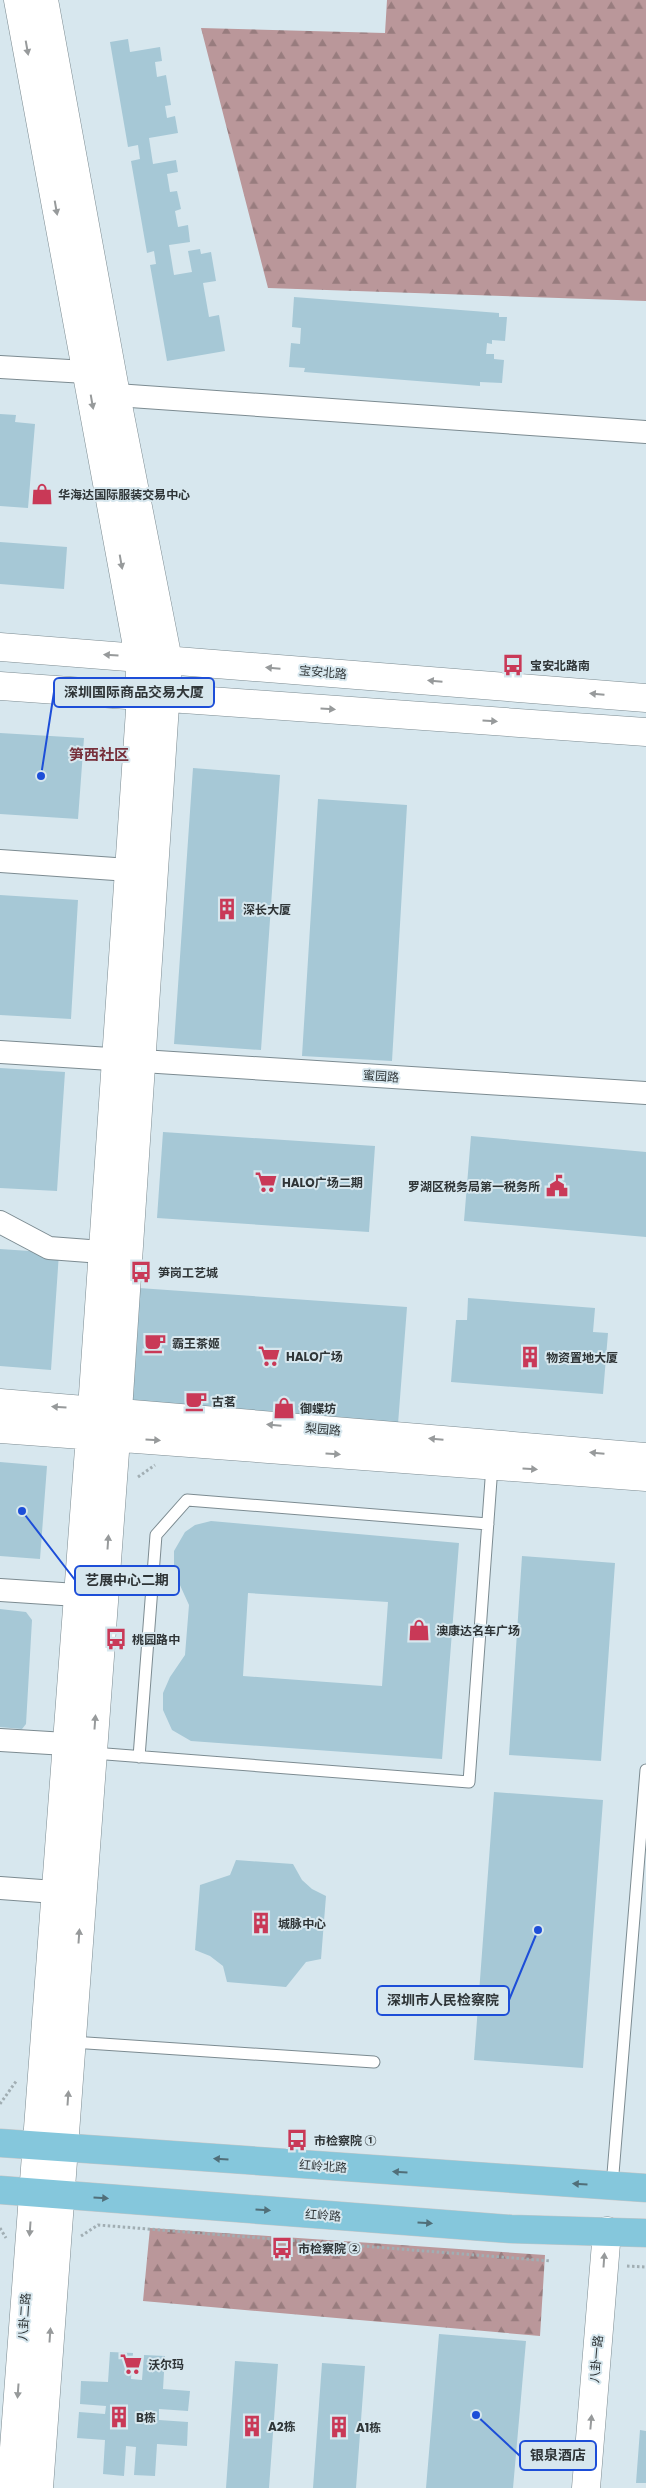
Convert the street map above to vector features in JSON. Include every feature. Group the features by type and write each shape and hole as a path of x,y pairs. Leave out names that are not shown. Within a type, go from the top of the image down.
{"main road":[{"name":"红岭北路","path":"0,2142 646,2188"},
{"name":"红岭路","path":"0,2190 511,2229 646,2233"}],"street":[{"path":"18,0 139,657 154,697 104,1423 93,1753 39,2488"},
{"path":"44,0 116,395 168,660 154,697 129,870 129,1060 102,1252 104,1423"},
{"path":"0,367 86,372"},
{"path":"116,395 646,432"},
{"name":"宝安北路","path":"0,647 646,698"},
{"path":"0,686 646,732"},
{"path":"0,861 129,870"},
{"name":"蜜园路","path":"0,1052 646,1093"},
{"path":"0,1222 49,1248 102,1252"},
{"name":"梨园路","path":"0,1403 104,1423 492,1466 646,1477"},
{"name":"梨园路","path":"0,1429 104,1423 646,1458"},
{"name":"八卦二路","path":"11,2488 77,1595 104,1423"},
{"path":"0,1590 77,1595"},
{"path":"0,1740 66,1744"},
{"path":"0,1888 55,1892"},
{"name":"八卦一路","path":"586,2488 607,2231"}],"lane":[{"path":"93,1753 469,1782 492,1466"},
{"path":"139,1757 156,1535 188,1500 488,1524"},
{"path":"612,2186 646,1770"},
{"path":"72,2042 374,2062"}],"path":[{"path":"98,2225 551,2261"},
{"path":"619,2265 646,2267"}],"green space":[{"path":"387,0 646,0 646,301 268,288 201,28 385,33"},
{"path":"150,2228 545,2255 540,2336 143,2301"}],"building":[{"path":"128,39 130,52 160,47 162,61 155,62 157,77 166,75 171,105 165,106 167,118 175,116 178,133 149,138 153,164 176,160 178,172 167,174 170,192 177,191 181,209 175,211 178,227 188,225 190,242 169,245 174,275 192,272 188,251 200,249 201,254 211,252 216,281 203,283 209,317 219,315 225,351 167,361 150,265 156,264 154,251 147,253 131,161 140,159 138,145 128,147 110,42"},
{"path":"294,297 499,313 499,317 507,317 505,341 492,340 492,344 487,343 486,354 494,354 494,359 504,360 502,383 480,382 480,386 304,372 305,368 289,367 291,343 300,344 301,328 292,327"},
{"path":"0,414 16,415 15,422 35,424 28,508 0,506"},
{"path":"0,542 67,547 64,589 0,584"},
{"path":"0,733 84,738 78,819 0,814"},
{"name":"深长大厦","path":"193,768 280,775 261,1050 174,1044"},
{"path":"318,799 407,805 392,1061 302,1056"},
{"path":"0,895 78,900 71,1019 0,1015"},
{"path":"0,1068 65,1072 57,1191 0,1188"},
{"name":"HALO广场二期","path":"163,1132 375,1146 369,1232 157,1218"},
{"name":"罗湖区税务局第一税务所","path":"471,1136 646,1152 646,1237 464,1221"},
{"path":"0,1249 59,1253 51,1370 0,1366"},
{"name":"HALO广场","path":"139,1288 407,1307 398,1424 131,1405"},
{"name":"物资置地大厦","path":"468,1298 595,1308 593,1332 608,1333 603,1394 451,1382 456,1320 467,1320"},
{"path":"0,1462 47,1466 40,1559 0,1556"},
{"name":"澳康达名车广场","path":"211,1521 459,1543 442,1759 191,1741 172,1730 163,1710 163,1693 170,1677 185,1655 189,1605 174,1572 174,1551 185,1532 195,1525","holes":["248,1593 388,1602 382,1686 243,1676"]},
{"path":"522,1556 615,1563 601,1761 509,1755"},
{"path":"0,1609 26,1612 32,1620 26,1724 22,1729 0,1727"},
{"path":"494,1792 603,1800 583,2068 474,2060"},
{"name":"城脉中心","path":"236,1860 293,1864 302,1880 312,1889 326,1896 321,1959 306,1962 286,1987 227,1982 223,1966 210,1956 195,1950 200,1885 230,1875"},
{"path":"439,2334 526,2341 513,2488 426,2488"},
{"name":"B栋","path":"110,2352 133,2353 131,2379 142,2380 144,2355 165,2356 163,2389 190,2391 188,2411 159,2409 159,2420 188,2422 187,2446 157,2444 155,2476 134,2475 136,2447 126,2446 124,2476 103,2474 105,2440 77,2438 79,2412 105,2414 106,2406 80,2404 81,2381 108,2382"},
{"name":"A2栋","path":"235,2361 278,2364 269,2488 226,2488"},
{"name":"A1栋","path":"322,2363 365,2366 356,2488 313,2488"},
{"path":"640,2430 646,2431 646,2483 636,2483"}],"place":[{"name":"华海达国际服装交易中心","path":"42,494"},
{"name":"宝安北路南","path":"513,665"},
{"name":"深圳国际商品交易大厦","path":"41,776"},
{"name":"深长大厦","path":"227,909"},
{"name":"HALO广场二期","path":"266,1182"},
{"name":"罗湖区税务局第一税务所","path":"557,1186"},
{"name":"笋岗工艺城","path":"141,1272"},
{"name":"霸王茶姬","path":"155,1343"},
{"name":"HALO广场","path":"269,1356"},
{"name":"物资置地大厦","path":"530,1357"},
{"name":"古茗","path":"196,1401"},
{"name":"御蝶坊","path":"284,1408"},
{"name":"艺展中心二期","path":"22,1511"},
{"name":"澳康达名车广场","path":"419,1630"},
{"name":"桃园路中","path":"116,1639"},
{"name":"城脉中心","path":"261,1923"},
{"name":"深圳市人民检察院","path":"538,1930"},
{"name":"市检察院 ①","path":"297,2140"},
{"name":"市检察院 ②","path":"282,2248"},
{"name":"沃尔玛","path":"131,2364"},
{"name":"银泉酒店","path":"476,2415"},
{"name":"B栋","path":"119,2417"},
{"name":"A2栋","path":"252,2426"},
{"name":"A1栋","path":"339,2427"}],"district":[{"name":"笋西社区","path":"99,754"}]}
